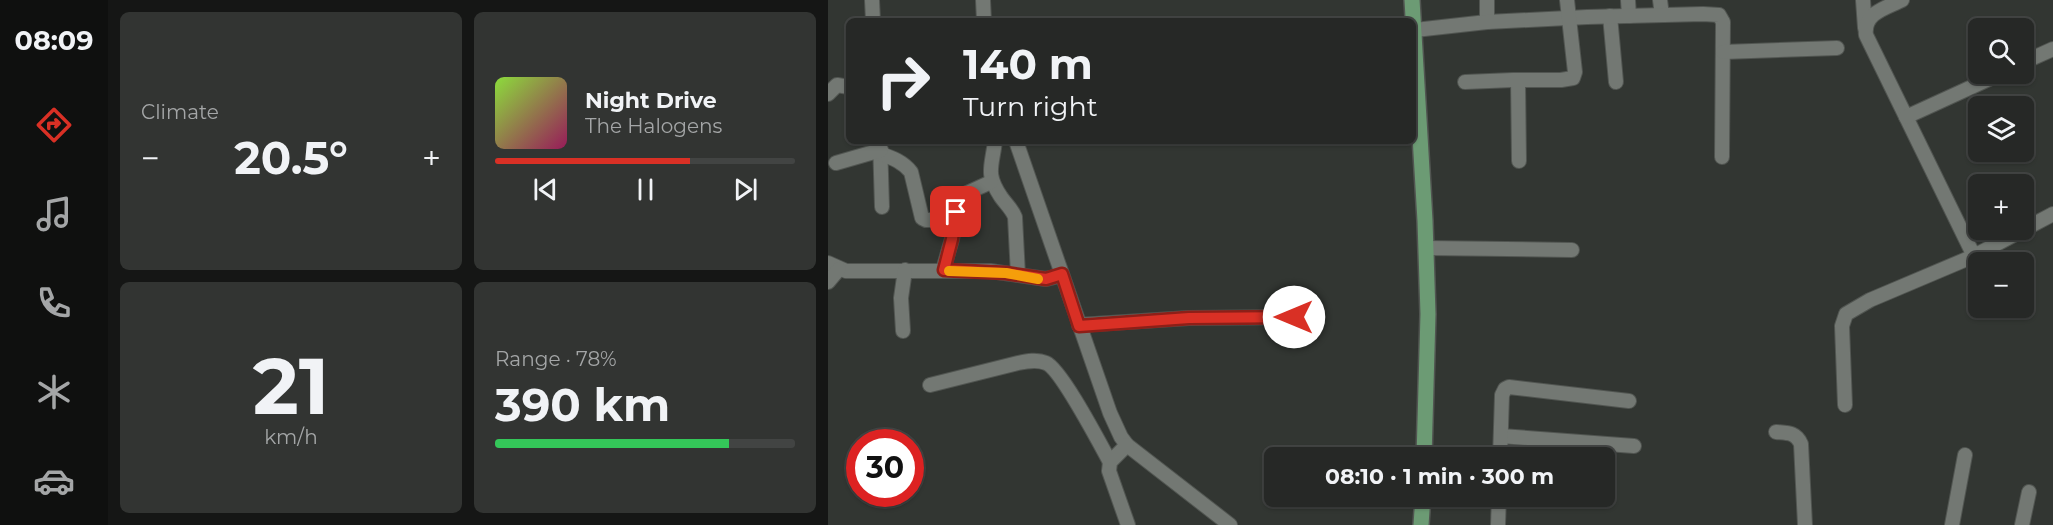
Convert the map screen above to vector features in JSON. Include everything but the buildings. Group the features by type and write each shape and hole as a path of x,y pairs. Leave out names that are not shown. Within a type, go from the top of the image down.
{"main road":[{"path":"1412,0 1413,18"},
{"path":"1416,70 1428,314 1424,447"},
{"path":"1421,525 1422,507"}],"street":[{"path":"872,0 873,18"},
{"path":"983,0 984,18"},
{"path":"1487,0 1487,22"},
{"path":"1465,82 1573,78 1575,72 1567,0"},
{"path":"1628,0 1629,16"},
{"path":"1660,0 1662,15"},
{"path":"1863,0 1866,35 1972,252"},
{"path":"1865,28 1870,16 1902,0"},
{"path":"1416,35 1487,22 1610,16 1719,15 1723,22 1722,157"},
{"path":"1610,16 1616,81"},
{"path":"1723,52 1837,48"},
{"path":"2034,58 2053,49"},
{"path":"1518,80 1519,161"},
{"path":"1906,117 1978,84"},
{"path":"828,94 837,85 846,86"},
{"path":"994,144 991,163 992,182 1015,217 1018,275"},
{"path":"1017,144 1056,276 1079,326 1121,437 1127,445 1230,525"},
{"path":"881,148 907,166 911,172 922,218 955,220"},
{"path":"836,163 881,148"},
{"path":"881,148 882,207"},
{"path":"944,270 962,197 992,182"},
{"path":"1982,252 2053,214"},
{"path":"1426,248 1572,250"},
{"path":"1845,405 1842,326 1846,314 1870,300 1968,259"},
{"path":"828,282 834,266 990,272 1026,278 1056,276"},
{"path":"903,331 901,298 905,270"},
{"path":"1079,326 1189,318 1294,317"},
{"path":"930,385 1018,363 1029,361 1047,363 1064,381 1110,462 1110,475 1127,525"},
{"path":"1500,447 1502,395 1509,387 1629,401"},
{"path":"1776,432 1793,434 1797,436 1801,444 1805,525"},
{"path":"1501,436 1634,446"},
{"path":"1110,462 1127,445"},
{"path":"1952,525 1965,455"},
{"path":"2022,525 2029,492"},
{"path":"1498,525 1499,507"}],"slow traffic":[{"path":"949,271 1006,273 1038,279"}],"route":[{"path":"956,212 944,270 1006,273 1026,278 1046,279 1062,274 1079,326 1189,318 1294,317"}]}
